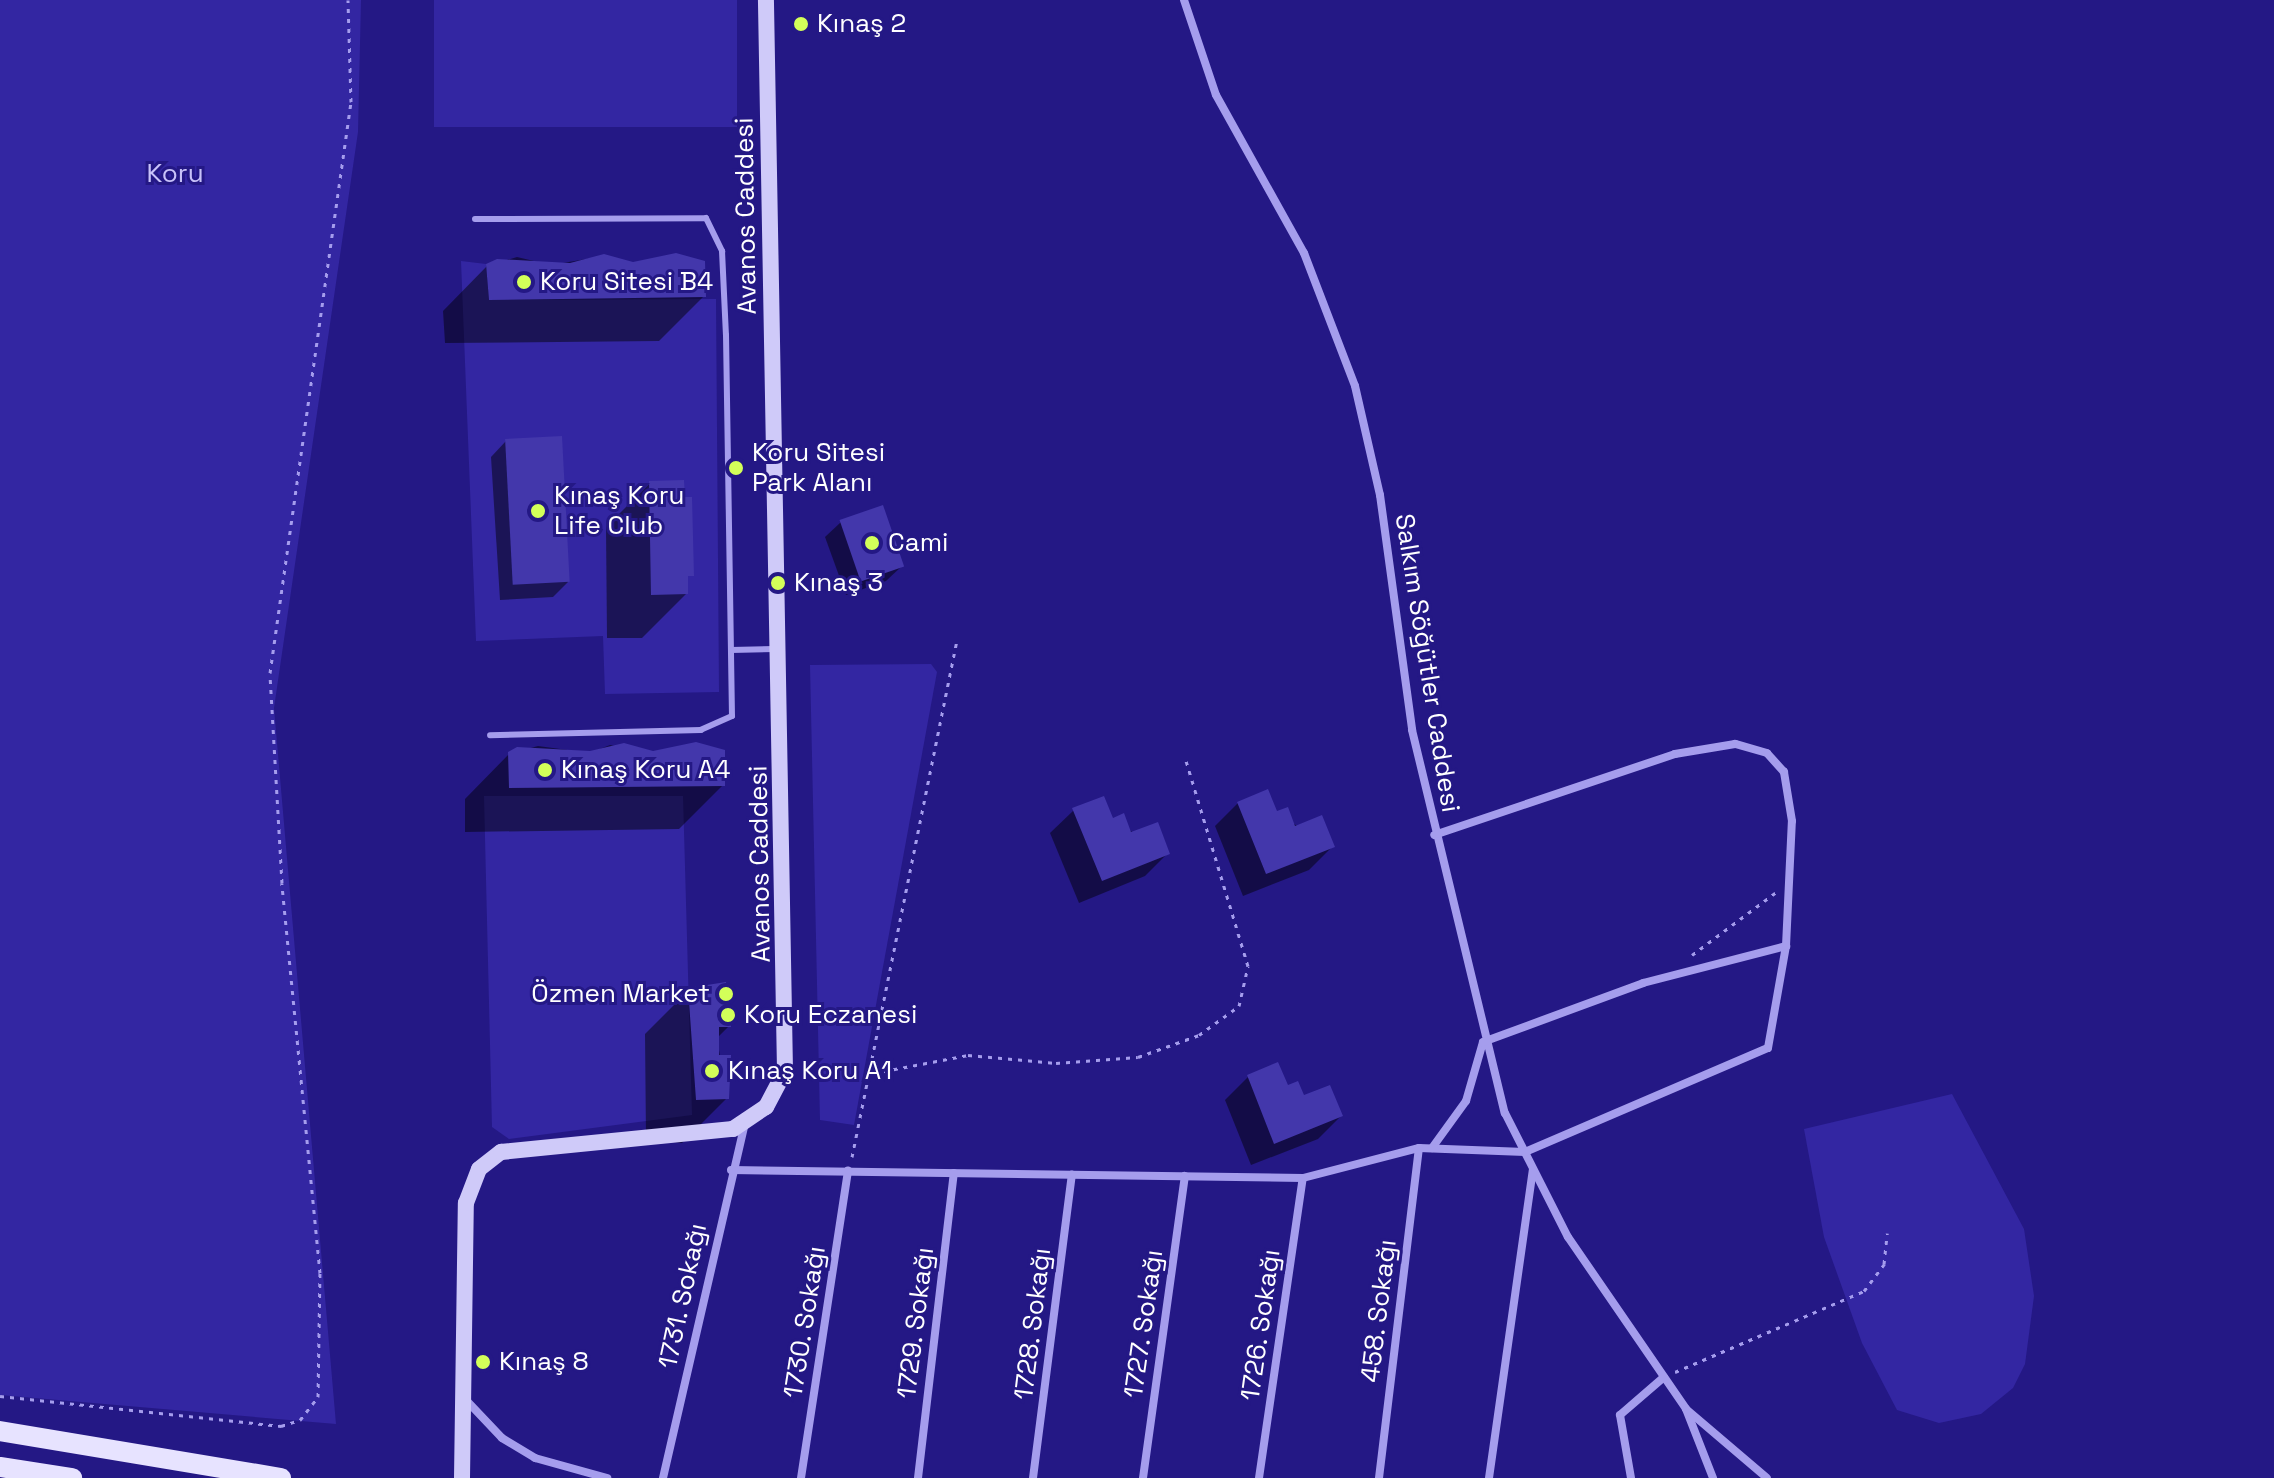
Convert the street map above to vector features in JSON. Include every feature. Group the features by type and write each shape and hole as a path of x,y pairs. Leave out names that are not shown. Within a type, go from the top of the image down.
{"main road":[{"path":"0,1431 281,1478"},
{"path":"0,1467 72,1478"}],"street":[{"name":"Avanos Caddesi","path":"462,1478 466,1203 485,1162 501,1152 698,1137 745,1123 774,1097 788,1057 766,0"},
{"name":"Salkım Söğütler Caddesi","path":"1184,0 1216,95 1304,253 1355,386 1380,495 1434,835 1483,1042 1525,1152 1568,1237 1686,1409 1713,1478"},
{"path":"731,1170 1303,1178 1419,1148 1525,1152 1768,1048 1786,946 1792,821 1784,772 1746,745 1642,763 1434,835"},
{"path":"1431,1148 1466,1101 1483,1042 1676,973 1786,946"},
{"name":"1731. Sokağı","path":"663,1478 731,1170 745,1123"},
{"name":"458. Sokağı","path":"1379,1478 1419,1148"},
{"path":"1489,1478 1533,1169"},
{"name":"1730. Sokağı","path":"801,1478 848,1171"},
{"name":"1729. Sokağı","path":"918,1478 954,1173"},
{"name":"1728. Sokağı","path":"1033,1478 1072,1174"},
{"name":"1727. Sokağı","path":"1143,1478 1185,1176"},
{"name":"1726. Sokağı","path":"1259,1478 1303,1178"},
{"path":"1631,1478 1620,1415 1664,1377"},
{"path":"463,1398 502,1438 535,1458 607,1478"},
{"name":"Salkım Söğütler Caddesi","path":"1686,1409 1767,1478"}],"lane":[{"path":"475,219 675,214 706,218 717,232 731,650 732,716 722,725 490,735"},
{"path":"731,650 779,649"}],"path":[{"path":"0,1396 281,1426 308,1413 321,1388 320,1273 285,931 270,673 351,102 348,0"},
{"path":"848,1171 874,1073 957,640"},
{"path":"874,1073 968,1055 1056,1063 1138,1057 1190,1040 1239,1006 1248,966 1186,761"},
{"path":"1676,973 1734,917 1789,887"},
{"path":"1664,1377 1864,1291 1884,1264 1887,1233"}],"green space":[{"name":"Koru","path":"0,0 361,0 358,132 274,708 336,1424 0,1395"},
{"path":"434,0 737,0 737,127 434,127"},
{"path":"461,261 486,264 489,300 716,299 719,692 605,694 603,636 476,641"},
{"path":"931,664 937,672 854,1125 820,1120 810,665"},
{"path":"484,796 683,796 692,1115 509,1139 492,1127"},
{"path":"1952,1094 2024,1229 2034,1296 2025,1364 2013,1388 1981,1414 1939,1423 1897,1410 1862,1343 1824,1237 1804,1129"}],"building":[{"path":"676,253 705,261 706,297 489,300 486,264 497,259 570,263 604,254 633,262"},
{"name":"Kınaş Koru Life Club","path":"562,436 570,582 513,585 505,439"},
{"path":"684,480 685,497 692,497 694,576 688,576 688,594 651,595 649,481"},
{"name":"Cami","path":"883,505 904,566 861,581 840,520"},
{"path":"696,742 725,750 725,786 509,788 508,752 517,747 590,751 624,743 653,751"},
{"path":"1268,789 1277,811 1288,807 1295,826 1322,815 1335,847 1266,874 1237,802"},
{"path":"1104,796 1113,818 1124,813 1131,832 1158,822 1170,854 1102,881 1072,808"},
{"path":"726,982 731,1027 719,1027 719,1055 731,1055 729,1099 696,1100 688,988"},
{"path":"1278,1062 1288,1085 1298,1081 1304,1095 1330,1085 1343,1116 1274,1144 1247,1075"}],"place":[{"name":"Kınaş 2","path":"801,24"},
{"name":"Koru Sitesi B4","path":"524,282"},
{"name":"Koru Sitesi Park Alanı","path":"736,468"},
{"name":"Kınaş Koru Life Club","path":"538,511"},
{"name":"Cami","path":"872,543"},
{"name":"Kınaş 3","path":"778,583"},
{"name":"Kınaş Koru A4","path":"545,770"},
{"name":"Özmen Market","path":"726,994"},
{"name":"Koru Eczanesi","path":"728,1015"},
{"name":"Kınaş Koru A1","path":"712,1071"},
{"name":"Kınaş 8","path":"483,1362"}]}
